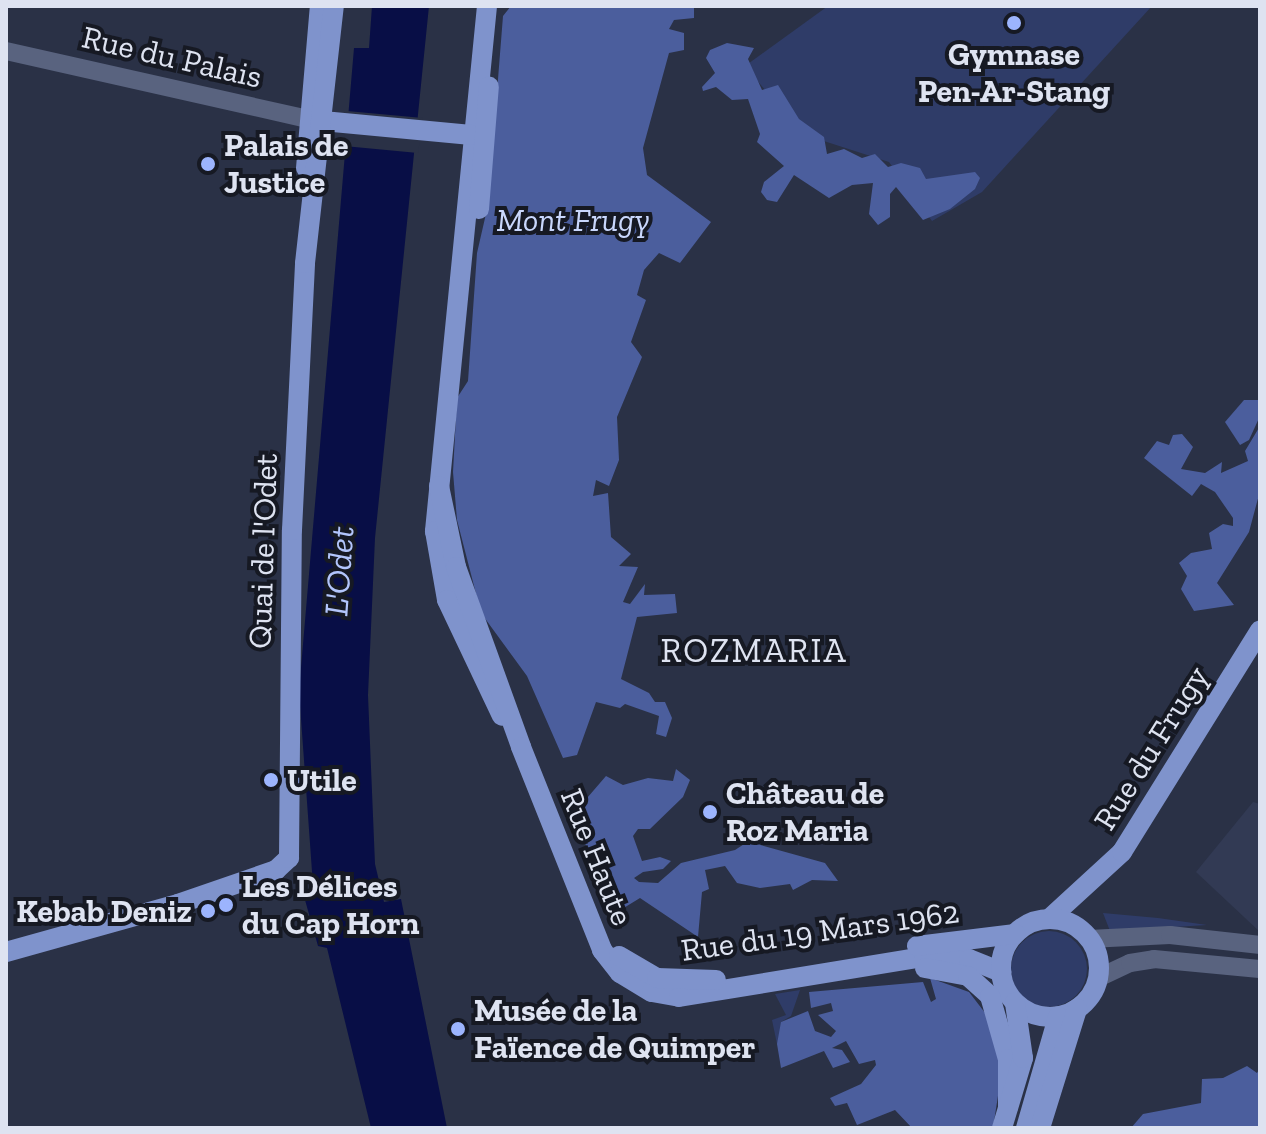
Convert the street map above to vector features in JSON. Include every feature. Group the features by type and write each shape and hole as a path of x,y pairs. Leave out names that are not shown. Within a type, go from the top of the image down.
{"main road":[{"name":"Quai de l'Odet","path":"6,952 178,904 286,863 292,530 320,6"},
{"name":"Quai de l'Odet","path":"316,120 334,6"},
{"path":"464,244 477,217 483,174 488,117 486,14"},
{"path":"464,244 471,135 486,14"},
{"path":"316,120 421,133 471,135 488,117"},
{"path":"471,135 483,174"},
{"name":"Rue Haute","path":"464,244 439,486 444,545 598,938 610,963 629,981"},
{"name":"Rue du Frugy","path":"1049,919 1129,843 1260,630"},
{"path":"1026,1128 1067,1013 1098,978 1098,958 1084,934 1082,890"},
{"path":"1002,1128 1023,1058 1015,1003 1001,972 1004,952 1015,934 1049,919 1084,934"},
{"name":"Rue du 19 Mars 1962","path":"598,938 641,972 680,982 1015,934"},
{"name":"Rue du 19 Mars 1962","path":"629,981 679,997 948,956 1001,972"},
{"path":"830,973 934,968 975,980 999,1017 1009,1068 1008,1107"},
{"path":"1015,1003 1031,1014 1067,1013"},
{"path":"1040,1128 1067,1013"}],"street":[{"name":"Rue du Palais","path":"6,51 316,120"},
{"path":"1084,934 1170,935 1260,945"},
{"path":"1098,978 1130,963 1154,959 1260,969"}],"shaded area":[{"path":"828,6 1152,6 982,192 932,221 889,162 802,134 745,66"},
{"path":"1253,802 1260,804 1260,932 1196,872"},
{"path":"1103,913 1158,918 1207,925 1110,931"},
{"path":"1049,931 1063,934 1076,942 1084,955 1087,969 1084,983 1076,996 1063,1004 1049,1007 1035,1004 1022,996 1014,983 1011,969 1014,955 1022,942 1035,934"},
{"path":"800,990 791,1016 781,1022 781,1042 777,1044 772,1020 786,1015 775,994"}],"green space":[{"name":"Mont Frugy","path":"511,6 694,8 694,18 674,20 669,29 684,33 684,50 669,53 643,148 647,175 711,222 680,263 659,253 644,270 637,295 646,300 631,342 642,357 617,417 619,460 609,486 596,480 593,496 608,493 611,537 631,554 619,566 638,567 623,602 630,604 645,584 644,595 675,594 677,613 637,617 621,679 649,693 655,702 665,702 672,718 666,737 656,734 659,716 625,704 620,708 596,702 577,755 563,758 527,676 481,613 457,520 453,472 457,398 468,381 477,253 488,205 503,16"},
{"path":"727,43 754,48 748,59 762,90 778,85 799,119 824,137 827,154 844,149 862,158 875,154 888,167 901,163 920,168 926,179 975,172 980,178 975,189 950,209 923,220 896,187 890,194 890,217 878,225 869,214 873,183 852,185 829,198 794,175 777,202 767,200 761,192 764,182 784,166 757,142 760,134 748,99 732,100 716,87 703,91 702,87 715,73 706,58 710,50"},
{"path":"1244,400 1260,400 1260,416 1249,440 1240,445 1225,422"},
{"path":"1260,426 1260,491 1249,532 1217,583 1234,605 1194,611 1181,589 1187,576 1179,563 1191,553 1212,549 1209,533 1223,524 1233,526 1233,518 1215,492 1201,484 1192,496 1144,458 1157,441 1169,445 1173,435 1182,434 1193,447 1181,469 1205,473 1222,462 1221,473 1248,461 1245,451"},
{"path":"676,769 690,780 683,797 650,829 638,829 633,836 642,861 660,857 671,861 663,869 643,872 634,878 639,882 658,883 681,863 735,850 758,835 757,844 825,863 838,881 812,880 793,890 790,884 760,888 737,883 725,866 705,870 709,889 702,892 698,937 640,898 609,917 591,879 589,855 575,812 606,776 623,785 648,778 673,781"},
{"path":"930,978 969,992 989,1018 1002,1070 993,1128 912,1128 895,1110 857,1125 847,1103 835,1106 830,1098 861,1084 876,1065 875,1060 859,1064 846,1041 832,1048 842,1050 850,1062 833,1068 824,1051 781,1068 777,1044 781,1022 808,1011 815,1031 831,1037 836,1031 818,1015 833,1011 831,1003 811,1008 809,992 923,982 931,1002 936,999"},
{"path":"1247,1066 1257,1073 1260,1068 1260,1128 1131,1128 1143,1114 1201,1103 1202,1079 1223,1078"}],"water":[{"name":"L'Odet","path":"372,6 429,6 375,538 368,695 375,864 384,902 401,899 447,1128 371,1128 327,948 318,946 305,900 314,899 299,691 354,48 369,48"}],"pier":[{"path":"347,111 423,118 418,153 344,146"}],"place":[{"name":"Gymnase Pen-Ar-Stang","path":"1014,23"},
{"name":"Palais de Justice","path":"208,164"},
{"name":"Utile","path":"271,780"},
{"name":"Château de Roz Maria","path":"710,812"},
{"name":"Les Délices du Cap Horn","path":"226,905"},
{"name":"Kebab Deniz","path":"208,911"},
{"name":"Musée de la Faïence de Quimper","path":"458,1029"}],"district":[{"name":"ROZMARIA","path":"754,651"}]}
